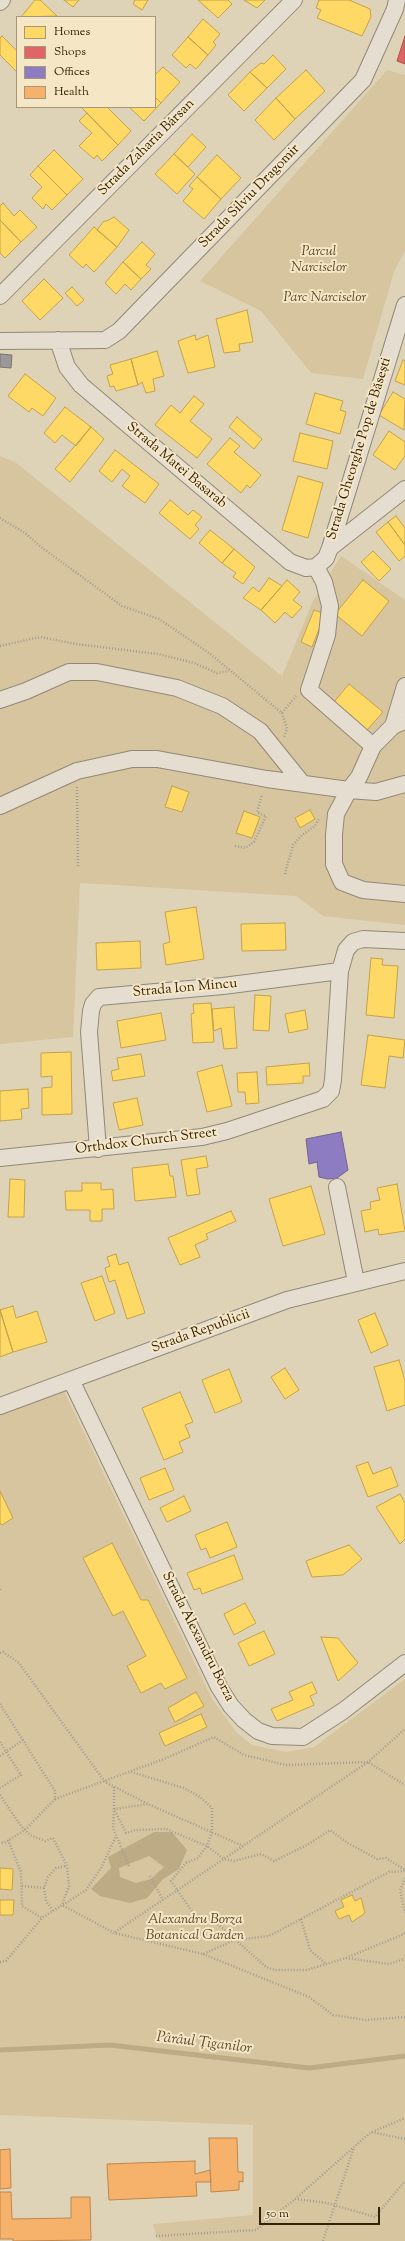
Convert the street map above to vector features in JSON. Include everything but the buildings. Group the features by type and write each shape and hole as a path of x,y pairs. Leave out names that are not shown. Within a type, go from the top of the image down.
{"street":[{"name":"Strada Zaharia Bârsan","path":"0,296 294,0"},
{"name":"Strada Silviu Dragomir","path":"1,340 105,340 119,331 363,80 392,16 397,0"},
{"name":"Strada Gheorghe Pop de Băsești","path":"316,567 326,558 330,548 405,305"},
{"name":"Strada Matei Basarab","path":"58,340 67,367 80,385 290,562 306,568 316,567"},
{"path":"330,548 405,489"},
{"path":"316,567 324,582 330,606 326,635 309,690 373,746"},
{"path":"0,700 26,691 69,672 96,672 177,688 222,706 260,731 302,783"},
{"path":"405,686 399,724 373,746 359,777 349,790 336,814 334,835 334,864 342,882 363,890 405,894"},
{"path":"0,806 77,771 132,759 157,759 267,779 349,790 376,792 405,784"},
{"path":"340,971 346,950 358,940 369,938 405,941"},
{"name":"Strada Ion Mincu","path":"98,1149 89,1045 89,1020 93,1004 99,997 223,986 340,971"},
{"name":"Orthdox Church Street","path":"0,1158 202,1137 299,1108 327,1097 331,1091 333,1080 340,971"},
{"path":"337,1187 356,1282"},
{"name":"Strada Republicii","path":"0,1406 287,1300 405,1271"},
{"name":"Strada Alexandru Borza","path":"72,1380 219,1687 244,1720 258,1732 272,1736 303,1737 343,1711 405,1663"}],"path":[{"path":"0,518 26,533 40,548 122,606 159,619 209,653 282,713 297,694 309,690"},
{"path":"0,646 40,637 158,654 194,663 217,673 230,671"},
{"path":"77,771 78,867"},
{"path":"235,846 245,848 254,842 266,816 257,812 267,779"},
{"path":"285,874 293,845 302,835 315,826 321,816 336,814"},
{"path":"0,1654 4,1652 18,1663 105,1782 148,1804 243,1846"},
{"path":"0,1704 55,1791 55,1799"},
{"path":"114,1933 368,1762 405,1729"},
{"path":"0,1843 24,1830 55,1799 131,1772 214,1737 244,1755 286,1765 368,1762 405,1785"},
{"path":"0,1756 23,1740"},
{"path":"0,1742 21,1775 0,1788"},
{"path":"131,1772 184,1788 200,1797 212,1808 212,1832 207,1846 198,1858 186,1862 173,1876 171,1881 176,1891 193,1913 219,1925 266,1967 275,1970 307,1970 325,1963 346,1958 404,1934 405,1932"},
{"path":"114,1787 113,1828 129,1866"},
{"path":"0,1795 24,1830 30,1835 45,1841 53,1838 67,1866 69,1886 62,1905"},
{"path":"114,1809 148,1804"},
{"path":"114,1809 126,1833 136,1830 166,1829 207,1846 224,1859 234,1861 261,1854 274,1861 307,1845 330,1830 346,1842 377,1859 386,1858 405,1870"},
{"path":"0,1962 6,1961 42,1918 86,1890 101,1868 116,1836"},
{"path":"8,1840 21,1872 22,1906 42,1918"},
{"path":"53,1911 46,1901 44,1888 48,1877 56,1868 67,1866"},
{"path":"203,1954 235,1940 269,1936 389,1872 405,1870"},
{"path":"150,1876 163,1900"},
{"path":"405,1878 400,1890 405,1913"},
{"path":"22,1886 44,1888"},
{"path":"62,1905 114,1933 203,1954 309,1997 332,2015 366,2020 405,2017"},
{"path":"301,1919 310,1950 325,1963"},
{"path":"346,1958 389,1964 405,1959"},
{"path":"283,2210 371,2132 405,2118"},
{"path":"371,2132 405,2139"},
{"path":"323,2241 354,2147"},
{"path":"156,2236 256,2230 295,2199 335,2205 375,2217 405,2181"}],"green space":[{"name":"Parcul Narciselor","path":"387,70 405,75 405,251 394,272 363,379 311,373 261,311 200,281"},
{"path":"0,456 15,462 282,676 313,601 341,556 405,600 405,925 323,916 296,896 80,883 73,1037 0,1044"},
{"name":"Alexandru Borza Botanical Garden","path":"64,1391 212,1699 237,1733 252,1745 286,1752 314,1747 405,1679 405,2241 161,2241 156,2236 153,2224 253,2215 253,2125 0,2115 0,1414"}],"shaded area":[{"path":"154,1832 172,1832 187,1850 179,1869 163,1879 147,1898 130,1903 100,1896 91,1889 111,1868 108,1857","holes":["149,1856 164,1867 151,1879 136,1883 120,1877 119,1868"]}],"waterway":[{"name":"Pârâul Țiganilor","path":"0,2050 110,2045 309,2068 405,2056"}],"park label":[{"name":"Parc Narciselor","path":"325,299"}]}
